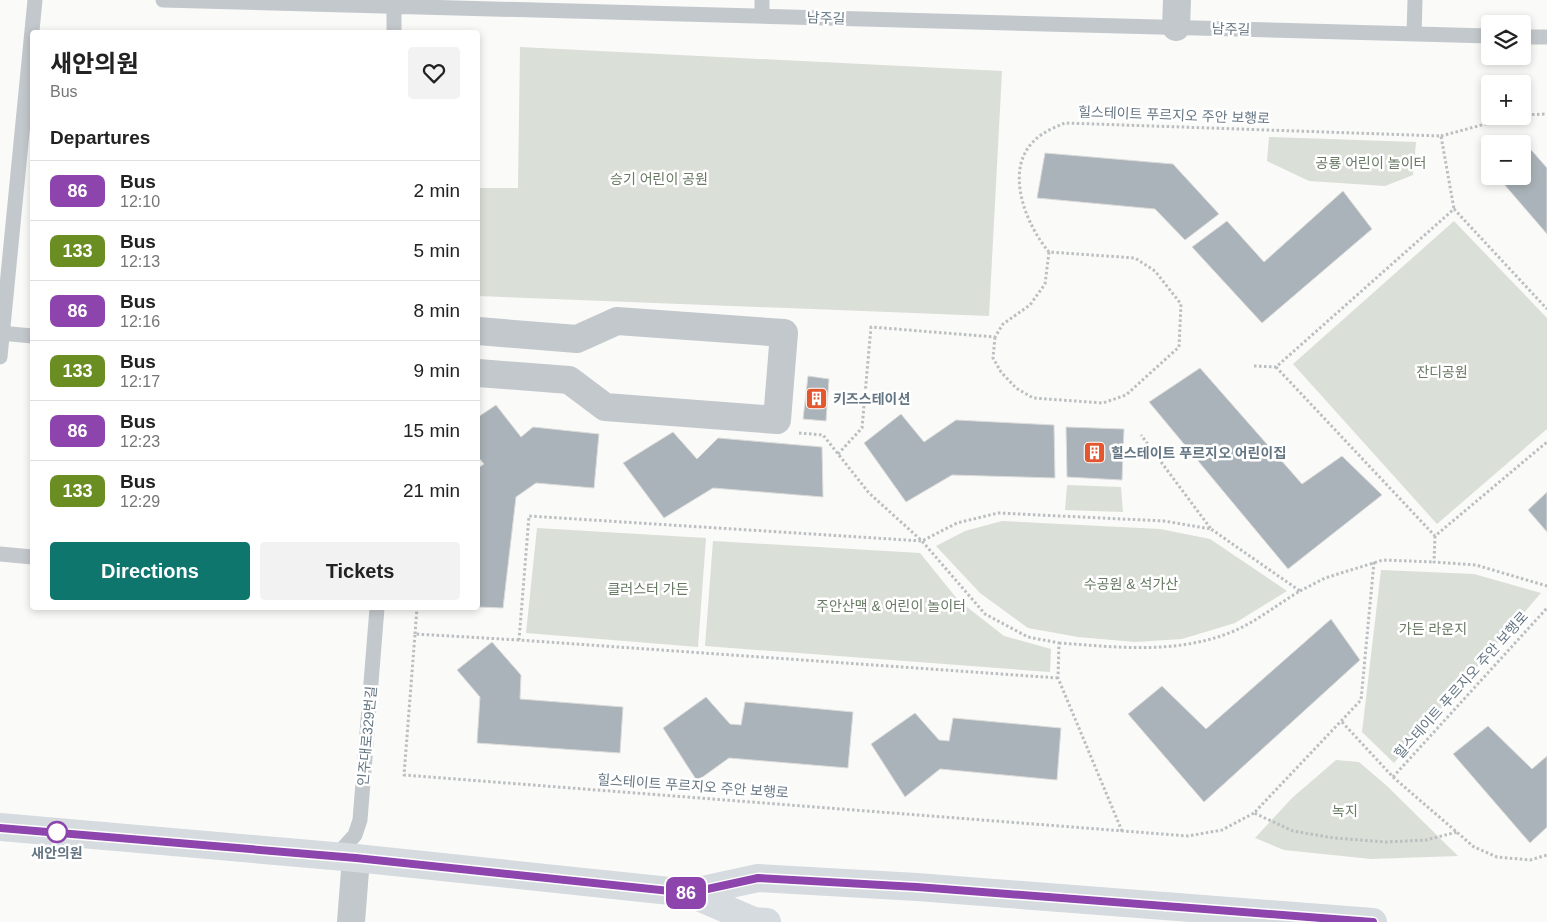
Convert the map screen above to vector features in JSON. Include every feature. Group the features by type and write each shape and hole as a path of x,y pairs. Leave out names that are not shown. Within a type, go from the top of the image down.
{"main road":[{"path":"0,828 346,857 689,893 754,921 767,922"},
{"path":"689,893 758,878 917,887 1373,922"}],"street":[{"path":"1176,27 1177,0"},
{"path":"480,332 577,339 617,321 784,333 777,420 605,407 568,380 480,373"},
{"path":"346,857 351,922"}],"lane":[{"path":"32,30 35,0"},
{"name":"남주길","path":"163,0 394,3 762,16 1481,36"},
{"path":"762,0 762,16"},
{"path":"1414,34 1415,0"},
{"path":"394,3 394,30"},
{"path":"1531,37 1547,37"},
{"path":"0,357 30,49"},
{"path":"1,333 30,336"},
{"path":"0,554 30,557"},
{"name":"인주대로329번길","path":"346,857 360,820 377,610"}],"path":[{"path":"1531,115 1547,114"},
{"name":"힐스테이트 푸르지오 주안 보행로","path":"1049,252 1036,236 1024,212 1020,189 1022,158 1034,140 1065,123 1441,136 1482,125"},
{"path":"1441,136 1454,209 1547,309"},
{"path":"1276,367 1454,209"},
{"path":"1049,252 1135,258 1155,271 1180,304 1179,347 1126,395 1103,402 1033,398 1016,388 1001,372 993,358 995,337 1003,324 1030,305 1045,284 1049,252"},
{"path":"838,454 862,428 871,328 995,337"},
{"path":"1254,366 1276,367 1435,536 1434,562"},
{"path":"799,424 799,433 823,435 869,493 922,541 985,614 1028,637 1059,643 1140,649 1182,646 1233,631 1325,578 1384,560 1476,565 1547,586"},
{"path":"1140,435 1211,529 1300,591"},
{"path":"1435,536 1547,442"},
{"path":"519,640 529,516 922,541 957,523 998,513 1164,521 1211,529"},
{"name":"힐스테이트 푸르지오 주안 보행로","path":"417,610 404,775 1122,831 1199,835 1222,830 1254,813 1361,700 1374,562"},
{"name":"힐스테이트 푸르지오 주안 보행로","path":"1393,777 1547,608"},
{"path":"415,634 1058,678"},
{"path":"1059,643 1058,678 1122,831"},
{"name":"힐스테이트 푸르지오 주안 보행로","path":"1342,722 1393,777 1474,847 1497,857 1530,860 1547,854"},
{"path":"1254,813 1293,831 1334,838 1386,842 1426,840 1457,832"}],"green space":[{"name":"승기 어린이 공원","path":"520,47 1002,71 989,316 480,296 480,188 518,188"},
{"name":"공룡 어린이 놀이터","path":"1269,137 1416,142 1413,175 1385,186 1309,181 1267,161"},
{"name":"잔디공원","path":"1454,221 1547,318 1547,429 1437,524 1293,364"},
{"path":"1067,485 1121,487 1123,512 1065,510"},
{"name":"수공원 & 석가산","path":"1002,521 1160,529 1210,539 1287,591 1235,623 1182,639 1135,642 1078,637 1028,628 980,593 936,546 965,531"},
{"name":"클러스터 가든","path":"537,528 706,538 698,647 526,633"},
{"name":"주안산맥 & 어린이 놀이터","path":"713,541 920,553 958,600 1004,636 1051,649 1050,672 705,646"},
{"name":"가든 라운지","path":"1381,570 1474,574 1541,593 1394,763 1362,732"},
{"name":"녹지","path":"1336,760 1359,762 1387,786 1458,856 1371,859 1284,850 1255,838 1292,798"}],"building":[{"path":"1531,150 1547,168 1547,234 1505,185 1531,185"},
{"path":"1045,153 1173,164 1219,214 1185,240 1155,209 1037,198"},
{"path":"1343,191 1372,229 1262,323 1192,247 1227,221 1264,262"},
{"path":"1200,368 1302,484 1342,456 1382,495 1288,569 1149,402"},
{"name":"키즈스테이션","path":"808,376 829,379 826,421 803,419"},
{"path":"496,405 521,437 533,427 599,434 594,488 536,483 516,497 503,608 480,607 480,467 484,464 480,459 480,416"},
{"path":"901,414 924,442 956,420 1054,425 1055,478 952,475 906,502 864,443"},
{"name":"힐스테이트 푸르지오 어린이집","path":"1066,427 1124,429 1122,480 1067,477"},
{"path":"673,432 697,459 718,438 822,447 823,497 713,488 664,518 623,463"},
{"path":"1547,492 1547,532 1528,510"},
{"path":"1331,619 1360,660 1204,802 1128,714 1162,686 1206,729"},
{"path":"492,642 521,675 520,699 623,707 620,753 477,743 480,697 457,670"},
{"path":"706,697 730,724 741,725 745,702 853,712 848,768 729,758 697,781 663,728"},
{"path":"915,713 939,740 949,741 953,718 1061,728 1057,780 940,769 905,797 871,744"},
{"path":"1488,726 1532,769 1547,756 1547,827 1530,843 1453,754"}],"bus line":[{"name":"86","path":"0,828 356,858 689,893 758,878 917,887 1248,914 1288,915 1373,922"}],"place":[{"name":"키즈스테이션","path":"817,399"},
{"name":"힐스테이트 푸르지오 어린이집","path":"1095,453"},
{"name":"새안의원","path":"57,832"}]}
